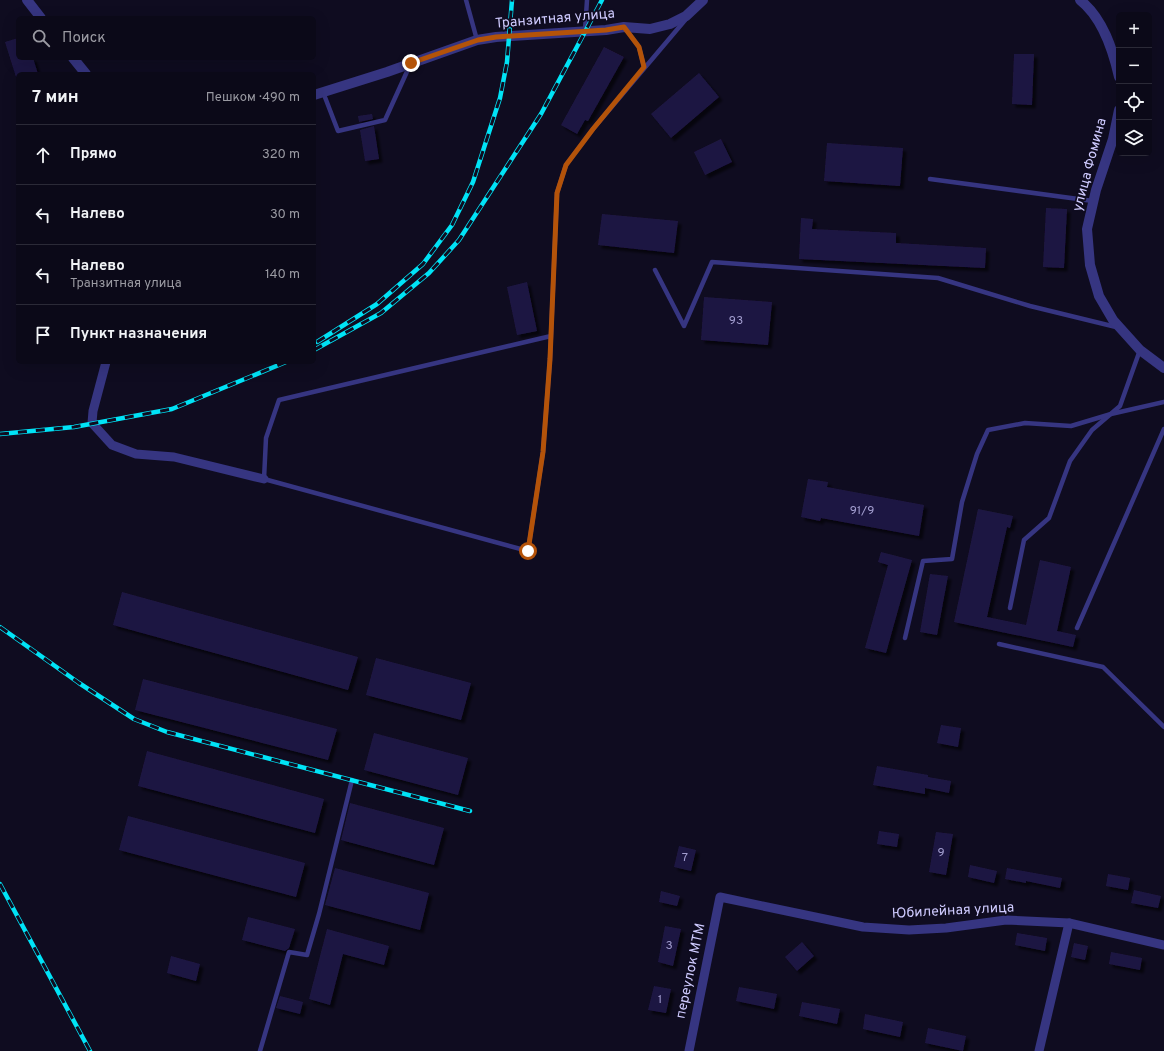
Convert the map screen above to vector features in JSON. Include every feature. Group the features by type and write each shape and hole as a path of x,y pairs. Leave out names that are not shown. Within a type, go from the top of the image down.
{"street":[{"path":"27,0 39,16"},
{"path":"1080,0 1085,4 1098,22 1108,40 1116,67"},
{"name":"Транзитная улица","path":"318,93 387,72 478,40 496,37 624,27 650,28 670,24 686,16 700,3"},
{"path":"75,60 84,72"},
{"name":"улица Фомина","path":"1117,120 1113,140 1096,190 1087,230 1090,265 1099,296 1113,320 1140,350 1164,368"},
{"path":"105,364 93,411 92,423 112,445 136,454 174,457 264,479"},
{"name":"Юбилейная улица","path":"720,897 863,927 909,930 1006,920 1069,923 1164,945"},
{"name":"переулок МТМ","path":"688,1051 720,897"},
{"path":"1039,1051 1069,923"}],"lane":[{"path":"466,0 478,40"},
{"path":"585,31 587,0"},
{"path":"551,336 279,400 266,438 264,479 528,551 543,452 551,336 557,193 566,165 593,129 644,67 700,3"},
{"path":"624,27 639,47 644,67"},
{"path":"318,93 338,131 385,120 411,63"},
{"path":"930,179 1093,201"},
{"path":"655,270 684,326 712,262 938,278 1030,306 1120,328"},
{"path":"1010,608 1024,540 1049,518 1070,461 1092,430 1120,406 1140,350"},
{"path":"905,638 923,561 952,559 962,502 977,454 988,430 1025,423 1071,426 1111,414 1164,402"},
{"path":"1077,628 1164,429"},
{"path":"999,644 1103,667 1164,727"},
{"path":"260,1051 289,952 307,955 319,914 352,780"}],"building":[{"path":"16,39 16,60 34,60 37,72 16,72 16,77 5,42"},
{"path":"604,47 624,57 588,121 585,120 577,134 561,125"},
{"path":"1014,54 1034,54 1032,105 1012,104"},
{"path":"699,73 719,97 671,138 651,114"},
{"path":"372,114 373,119 359,122 358,116"},
{"path":"374,126 379,159 365,161 360,130"},
{"path":"721,139 732,162 705,175 694,152"},
{"path":"827,143 903,148 900,186 824,181"},
{"path":"1046,208 1067,209 1064,268 1043,267"},
{"path":"602,214 678,221 674,253 598,245"},
{"path":"801,218 813,219 812,229 896,233 896,243 986,248 985,268 799,259"},
{"path":"527,282 537,331 517,335 507,287"},
{"path":"704,297 772,302 768,345 701,340"},
{"path":"808,479 828,482 827,487 924,505 919,536 821,518 820,521 801,517"},
{"path":"978,509 1013,516 1010,528 1007,527 987,617 1026,625 1040,560 1071,567 1057,631 1076,635 1073,647 954,622"},
{"path":"881,552 912,560 886,653 865,648 888,565 878,562"},
{"path":"930,574 948,576 937,635 920,632"},
{"path":"122,592 358,657 348,690 113,625"},
{"path":"376,658 471,683 461,720 366,695"},
{"path":"143,679 337,729 328,760 135,710"},
{"path":"941,725 961,728 958,747 937,743"},
{"path":"374,733 468,758 458,795 364,770"},
{"path":"147,751 324,799 315,833 138,786"},
{"path":"877,766 928,775 928,777 951,781 949,793 925,788 925,794 873,785"},
{"path":"350,803 444,828 434,865 341,840"},
{"path":"128,816 305,863 296,897 119,850"},
{"path":"879,831 899,834 897,847 877,844"},
{"path":"936,832 953,834 946,875 929,872"},
{"path":"679,846 696,850 691,871 674,867"},
{"path":"970,865 997,871 994,883 968,877"},
{"path":"335,868 429,893 420,930 325,905"},
{"path":"1007,868 1062,878 1060,888 1026,881 1026,883 1005,879"},
{"path":"1108,874 1130,878 1128,890 1106,886"},
{"path":"1134,890 1161,896 1158,908 1131,903"},
{"path":"661,891 680,896 677,906 659,902"},
{"path":"248,917 295,929 289,948 285,951 242,940"},
{"path":"665,926 681,929 673,966 658,962"},
{"path":"327,929 389,946 384,965 343,954 330,1005 309,999"},
{"path":"1017,933 1047,938 1045,951 1015,945"},
{"path":"802,942 814,956 797,971 785,957"},
{"path":"1074,943 1088,946 1085,960 1071,957"},
{"path":"1111,952 1142,958 1140,970 1109,964"},
{"path":"171,956 200,964 196,981 167,973"},
{"path":"654,986 671,989 666,1013 648,1010"},
{"path":"739,987 777,994 774,1009 736,1001"},
{"path":"280,996 303,1002 300,1014 276,1008"},
{"path":"802,1002 840,1009 837,1024 799,1016"},
{"path":"865,1014 903,1022 900,1037 863,1029"},
{"path":"928,1028 966,1036 963,1051 925,1043"}],"railway":[{"path":"317,342 377,304 423,264 452,225 473,182 500,98 507,62 512,0"},
{"path":"316,349 381,313 429,273 459,240 541,114 602,0"},
{"path":"0,434 74,427 172,409 281,364"},
{"path":"0,627 79,683 134,719 167,732 470,811"},
{"path":"0,884 90,1051"}],"route":[{"path":"411,63 478,40 496,37 606,30 624,27 639,47 644,67 593,129 566,165 557,193 552,282 550,359 543,452 528,551"}]}
